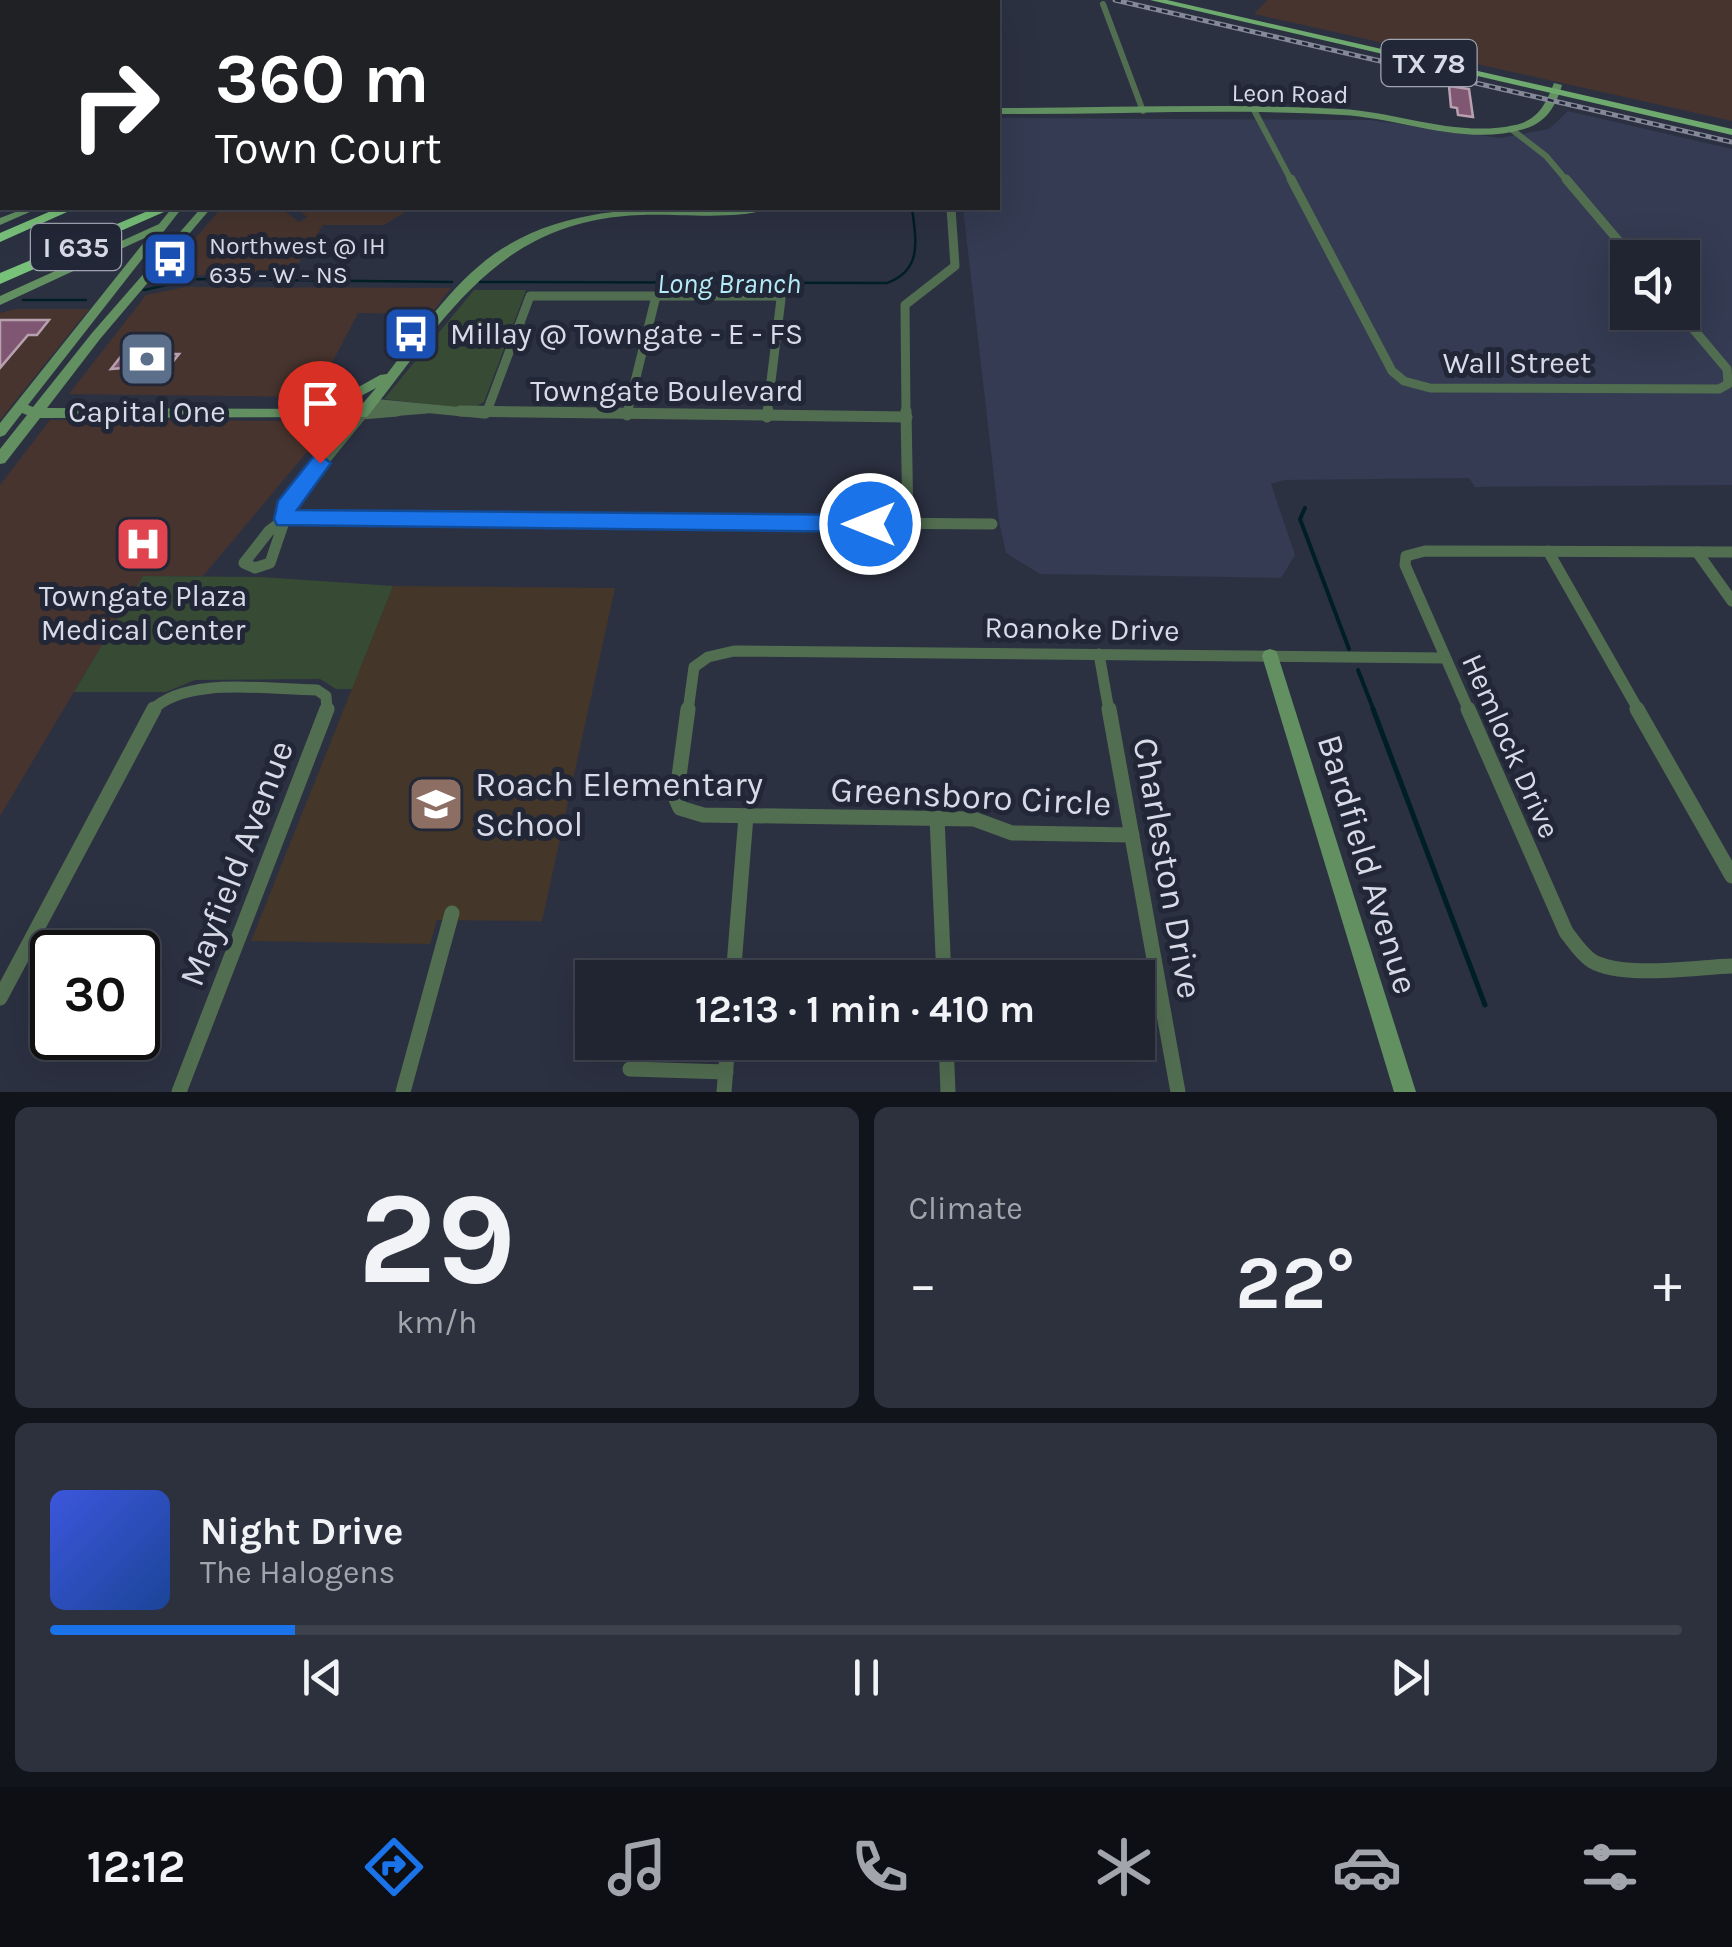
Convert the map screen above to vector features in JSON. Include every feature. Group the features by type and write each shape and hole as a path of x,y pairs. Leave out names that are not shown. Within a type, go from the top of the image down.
{"highway":[{"name":"I 635","path":"0,238 64,210"},
{"name":"I 635","path":"0,280 159,211"}],"main road":[{"name":"TX 78","path":"1156,0 1556,88"},
{"name":"TX 78","path":"1179,0 1732,128"}],"street":[{"path":"1103,4 1143,111"},
{"path":"1511,130 1540,119 1556,88"},
{"name":"Leon Road","path":"1000,111 1368,114 1462,130 1511,130"},
{"name":"Wall Street","path":"1255,112 1392,371 1404,381 1430,388 1719,388 1728,384 1726,369 1694,330"},
{"path":"1511,130 1545,155 1618,240"},
{"path":"0,222 29,210"},
{"path":"0,432 176,210"},
{"path":"0,301 201,210"},
{"path":"0,459 204,210"},
{"path":"692,210 621,212 568,223 524,239 475,273 286,506 285,519 270,562 248,567 244,558 285,519 992,524"},
{"path":"908,524 906,305 918,291 946,276 955,266 951,210"},
{"path":"16,294 38,289 101,262 132,266"},
{"path":"486,414 530,296 776,296 781,300 767,416"},
{"path":"626,416 656,296"},
{"path":"92,314 116,313"},
{"path":"337,403 396,370"},
{"name":"Towngate Boulevard","path":"210,408 337,403 366,408"},
{"name":"Towngate Boulevard","path":"20,407 907,417"},
{"path":"1732,552 1548,551 1732,876"},
{"name":"Hemlock Drive","path":"1548,551 1411,553 1405,565 1566,932 1580,952 1598,964 1732,966"},
{"path":"1697,552 1732,602"},
{"name":"Roanoke Drive","path":"717,652 1446,658"},
{"name":"Greensboro Circle","path":"717,652 703,657 694,667 676,799 680,808 703,815 974,819 1012,834 1132,834"},
{"name":"Charleston Drive","path":"1100,654 1178,1092"},
{"name":"Bardfield Avenue","path":"1270,656 1404,1092"},
{"name":"Mayfield Avenue","path":"0,998 149,714 161,700 192,689 317,690 326,696 327,712 178,1092"},
{"path":"734,960 746,816"},
{"path":"937,818 943,960"},
{"path":"402,1092 452,914"},
{"path":"724,1092 727,1060"},
{"path":"947,1060 948,1092"},
{"path":"630,1069 726,1072"}],"shaded area":[{"path":"1267,0 1732,0 1732,121 1254,14"},
{"path":"1568,111 1732,149 1732,485 1475,487 1469,478 1284,480 1271,484 1295,555 1281,578 1040,574 1006,553 963,210 1000,210 1000,118 1370,120 1500,138 1549,129"},
{"path":"283,210 299,222 307,217 299,210 409,210 384,225 323,225 291,275 190,275 186,265 199,255 182,254 218,212"},
{"path":"185,287 451,288 431,314 358,313 314,397 69,394 146,295"},
{"path":"16,309 89,309 0,420 0,313"},
{"path":"50,420 333,421 203,576 143,576 0,816 0,485"},
{"name":"Roach Elementary School","path":"393,586 615,588 542,921 437,920 430,944 251,941"}],"green space":[{"path":"474,290 526,290 484,402 471,409 384,399"},
{"path":"143,576 262,577 393,586 352,689 336,689 320,679 195,680 166,692 74,692"}],"building":[{"path":"1449,86 1469,89 1473,117 1458,115 1457,108 1451,107"},
{"path":"0,320 49,320 37,335 28,335 0,368"},
{"name":"Capital One","path":"126,350 179,354 171,364 111,369"}],"waterway":[{"name":"Long Branch","path":"480,282 887,283 899,277 912,262 912,210"},
{"name":"Long Branch","path":"144,290 194,279 452,282"},
{"name":"Long Branch","path":"23,300 86,300"},
{"path":"1305,508 1300,519 1349,649"},
{"path":"1358,670 1374,711"},
{"path":"1373,709 1485,1005"}],"railway":[{"path":"1115,0 1732,142"}],"place":[{"name":"Northwest @ IH 635 - W - NS","path":"170,259"},
{"name":"Millay @ Towngate - E - FS","path":"411,334"},
{"name":"Capital One","path":"147,359"},
{"name":"Towngate Plaza Medical Center","path":"143,544"},
{"name":"Roach Elementary School","path":"436,804"}],"route":[{"path":"320,463 286,506 285,519 870,524"}]}
